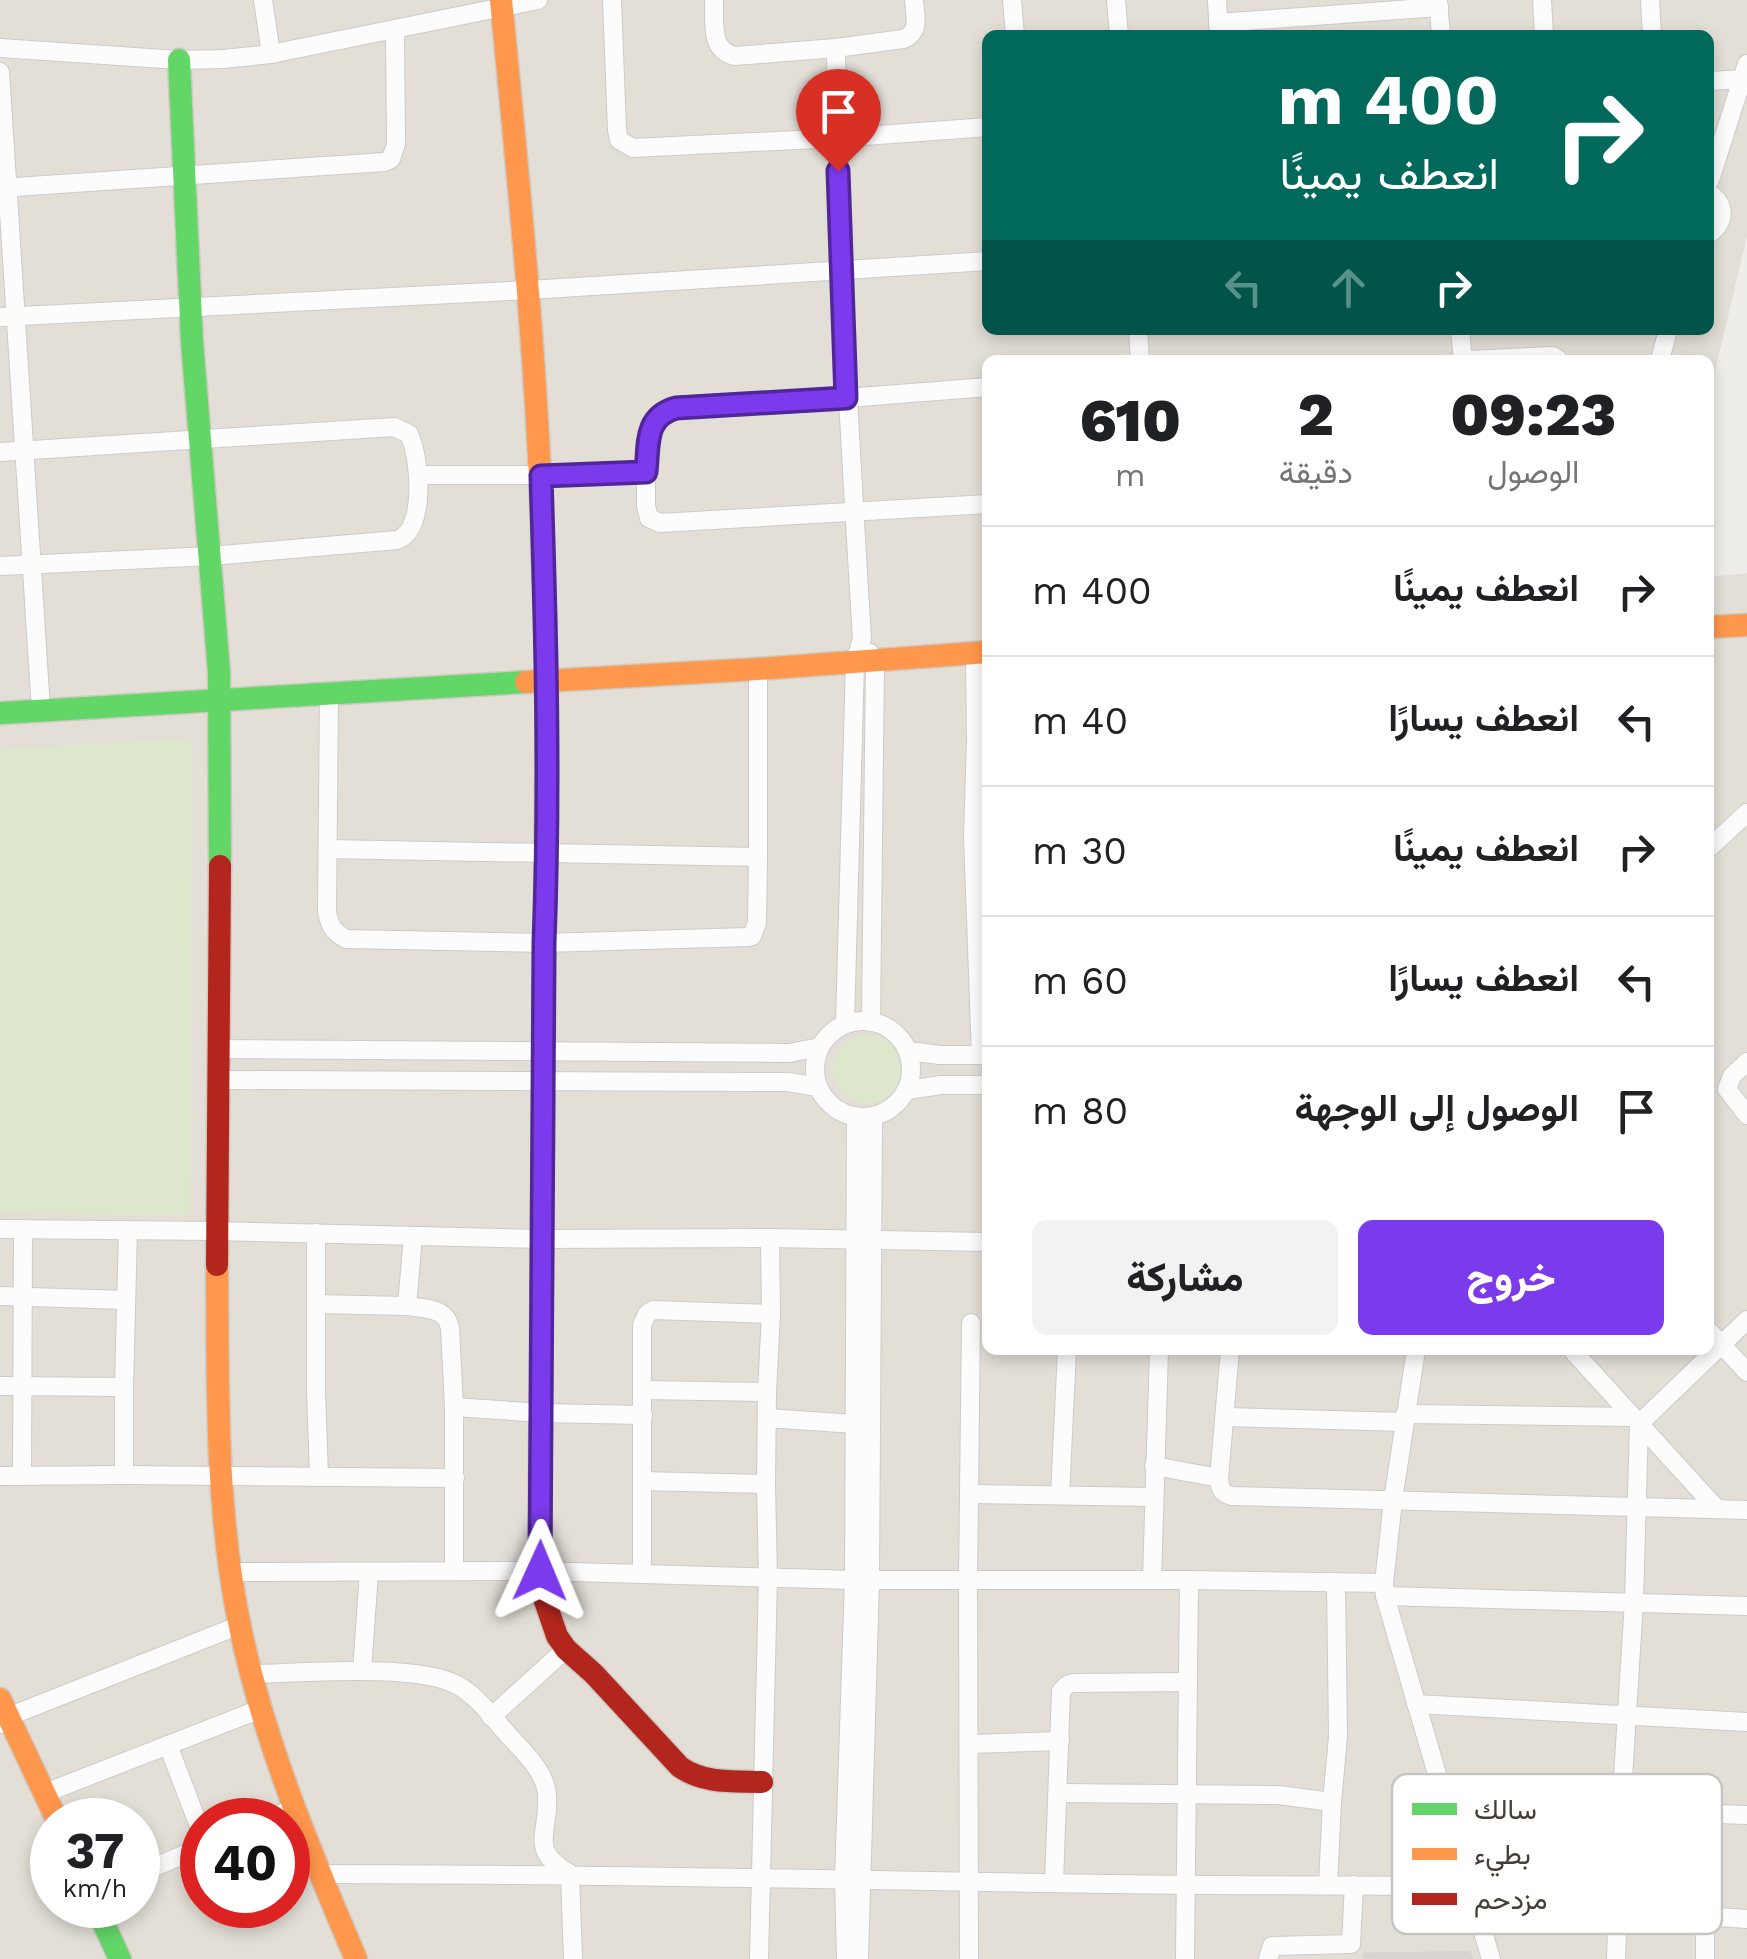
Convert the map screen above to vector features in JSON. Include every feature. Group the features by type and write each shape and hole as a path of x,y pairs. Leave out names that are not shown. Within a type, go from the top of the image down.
{"street":[{"path":"263,0 271,54"},
{"path":"0,48 179,60 224,59 271,54 501,4 538,0"},
{"path":"612,0 617,130 619,140 634,148 982,127"},
{"path":"714,0 719,49 734,56 910,37 916,26 914,0"},
{"path":"1012,0 1015,30"},
{"path":"1116,0 1119,30"},
{"path":"1217,0 1219,29 1438,4 1441,30"},
{"path":"1542,0 1544,30"},
{"path":"1650,0 1652,30"},
{"path":"501,4 529,290 541,476 547,681 540,1571 545,1600 557,1636 566,1649 686,1772 704,1778 762,1782"},
{"path":"4,188 384,162 390,159 396,144 395,30"},
{"path":"836,48 846,398 865,662 871,1021"},
{"path":"179,60 199,438 220,700 216,1230 220,1475 240,1625 291,1798"},
{"path":"0,72 8,317 24,450 41,710"},
{"path":"1714,79 1745,72"},
{"path":"1714,168 1745,72"},
{"path":"1714,197 1720,202 1722,220 1714,230"},
{"path":"8,317 982,261"},
{"path":"982,387 662,412 651,425 646,506 650,518 660,523 982,504"},
{"path":"0,452 394,427 410,434 418,475 416,520 404,537 211,556 0,566"},
{"path":"418,475 646,472"},
{"path":"1714,627 1747,626"},
{"path":"0,713 981,653 974,837 982,945"},
{"path":"845,1024 865,662"},
{"path":"329,693 329,924 346,939 544,943 752,936 758,923 758,668"},
{"path":"1714,844 1743,824"},
{"path":"328,850 758,856"},
{"path":"871,1021 900,1037 908,1051 912,1064 907,1090 886,1112 864,1116 840,1112 818,1088 815,1060 820,1047 835,1030 845,1024 871,1021"},
{"path":"219,1050 789,1053 820,1047"},
{"path":"908,1051 982,1055"},
{"path":"1747,1062 1732,1076 1727,1089 1747,1115"},
{"path":"219,1080 788,1082 818,1088"},
{"path":"907,1090 982,1085"},
{"path":"846,1959 862,1580 864,1116"},
{"path":"0,1228 542,1239 982,1242"},
{"path":"22,1476 23,1229"},
{"path":"124,1474 128,1230"},
{"path":"316,1232 319,1476"},
{"path":"408,1306 413,1236"},
{"path":"760,1959 770,1238"},
{"path":"862,1580 855,1424 864,1241"},
{"path":"0,1296 126,1300"},
{"path":"316,1304 408,1306 435,1310 448,1318 454,1406 454,1571"},
{"path":"642,1573 642,1325 647,1314 654,1310 771,1314"},
{"path":"1747,1320 1715,1338 1747,1372"},
{"path":"969,1959 971,1323"},
{"path":"1060,1496 1067,1355"},
{"path":"1152,1580 1159,1355"},
{"path":"1230,1355 1219,1478 1224,1494 1747,1510"},
{"path":"1415,1355 1393,1500 1385,1589 1436,1774"},
{"path":"1577,1355 1717,1509"},
{"path":"1624,1774 1634,1602 1636,1420 1699,1355"},
{"path":"0,1386 124,1387"},
{"path":"642,1390 767,1392"},
{"path":"454,1406 643,1415"},
{"path":"1226,1417 1636,1420"},
{"path":"767,1418 855,1424"},
{"path":"1154,1466 1219,1478"},
{"path":"0,1476 455,1478"},
{"path":"642,1481 766,1484"},
{"path":"969,1494 1153,1498"},
{"path":"231,1572 540,1571 862,1580 1336,1582 1385,1589 1747,1606"},
{"path":"362,1671 369,1572"},
{"path":"1184,1959 1189,1580"},
{"path":"1328,1885 1338,1737 1336,1582"},
{"path":"46,1798 3,1713 240,1625"},
{"path":"492,1717 566,1649"},
{"path":"253,1674 362,1671 422,1675 446,1680 469,1693 540,1773 547,1795 545,1851 552,1864 570,1874"},
{"path":"1054,1884 1061,1691 1072,1683 1188,1682"},
{"path":"1416,1704 1747,1722"},
{"path":"44,1793 262,1708"},
{"path":"969,1744 1060,1741"},
{"path":"168,1745 188,1798"},
{"path":"1059,1793 1278,1795 1332,1802"},
{"path":"1722,1814 1747,1815"},
{"path":"310,1850 356,1959"},
{"path":"319,1874 570,1874 1392,1888"},
{"path":"570,1874 572,1959"},
{"path":"852,1879 859,1959"},
{"path":"1268,1959 1272,1946 1350,1951 1354,1885"},
{"path":"1722,1917 1747,1919"},
{"path":"106,1928 120,1959"},
{"path":"1483,1934 1490,1959"},
{"path":"1616,1959 1617,1934"}],"shaded area":[{"path":"0,0 1747,0 1747,236 1714,376 1714,355 982,355 982,1355 1714,1355 1714,577 1747,573 1747,1959 0,1959"}],"green space":[{"path":"192,738 190,1215 0,1213 0,750"},
{"path":"867,1035 891,1045 901,1069 891,1093 867,1103 843,1093 833,1069 843,1045"}],"building":[{"path":"1469,1952 1472,1959 1364,1959 1364,1954"}],"traffic: fast":[{"path":"179,60 192,342 219,672 220,866"},
{"path":"541,1360 547,681 543,557"},
{"path":"0,713 526,682"},
{"path":"106,1928 120,1959"}],"traffic: slow":[{"path":"501,0 532,348 543,557"},
{"path":"1714,627 1747,625"},
{"path":"526,682 982,652"},
{"path":"217,1265 222,1489 239,1622 274,1751 356,1959"},
{"path":"0,1699 47,1798"}],"traffic: jam":[{"path":"217,1265 220,866"},
{"path":"541,1360 539,1571 557,1636 680,1767 710,1779 762,1782"}],"route":[{"path":"540,1571 547,854 541,476 646,472 651,425 662,412 676,408 846,398 838,171"}]}
